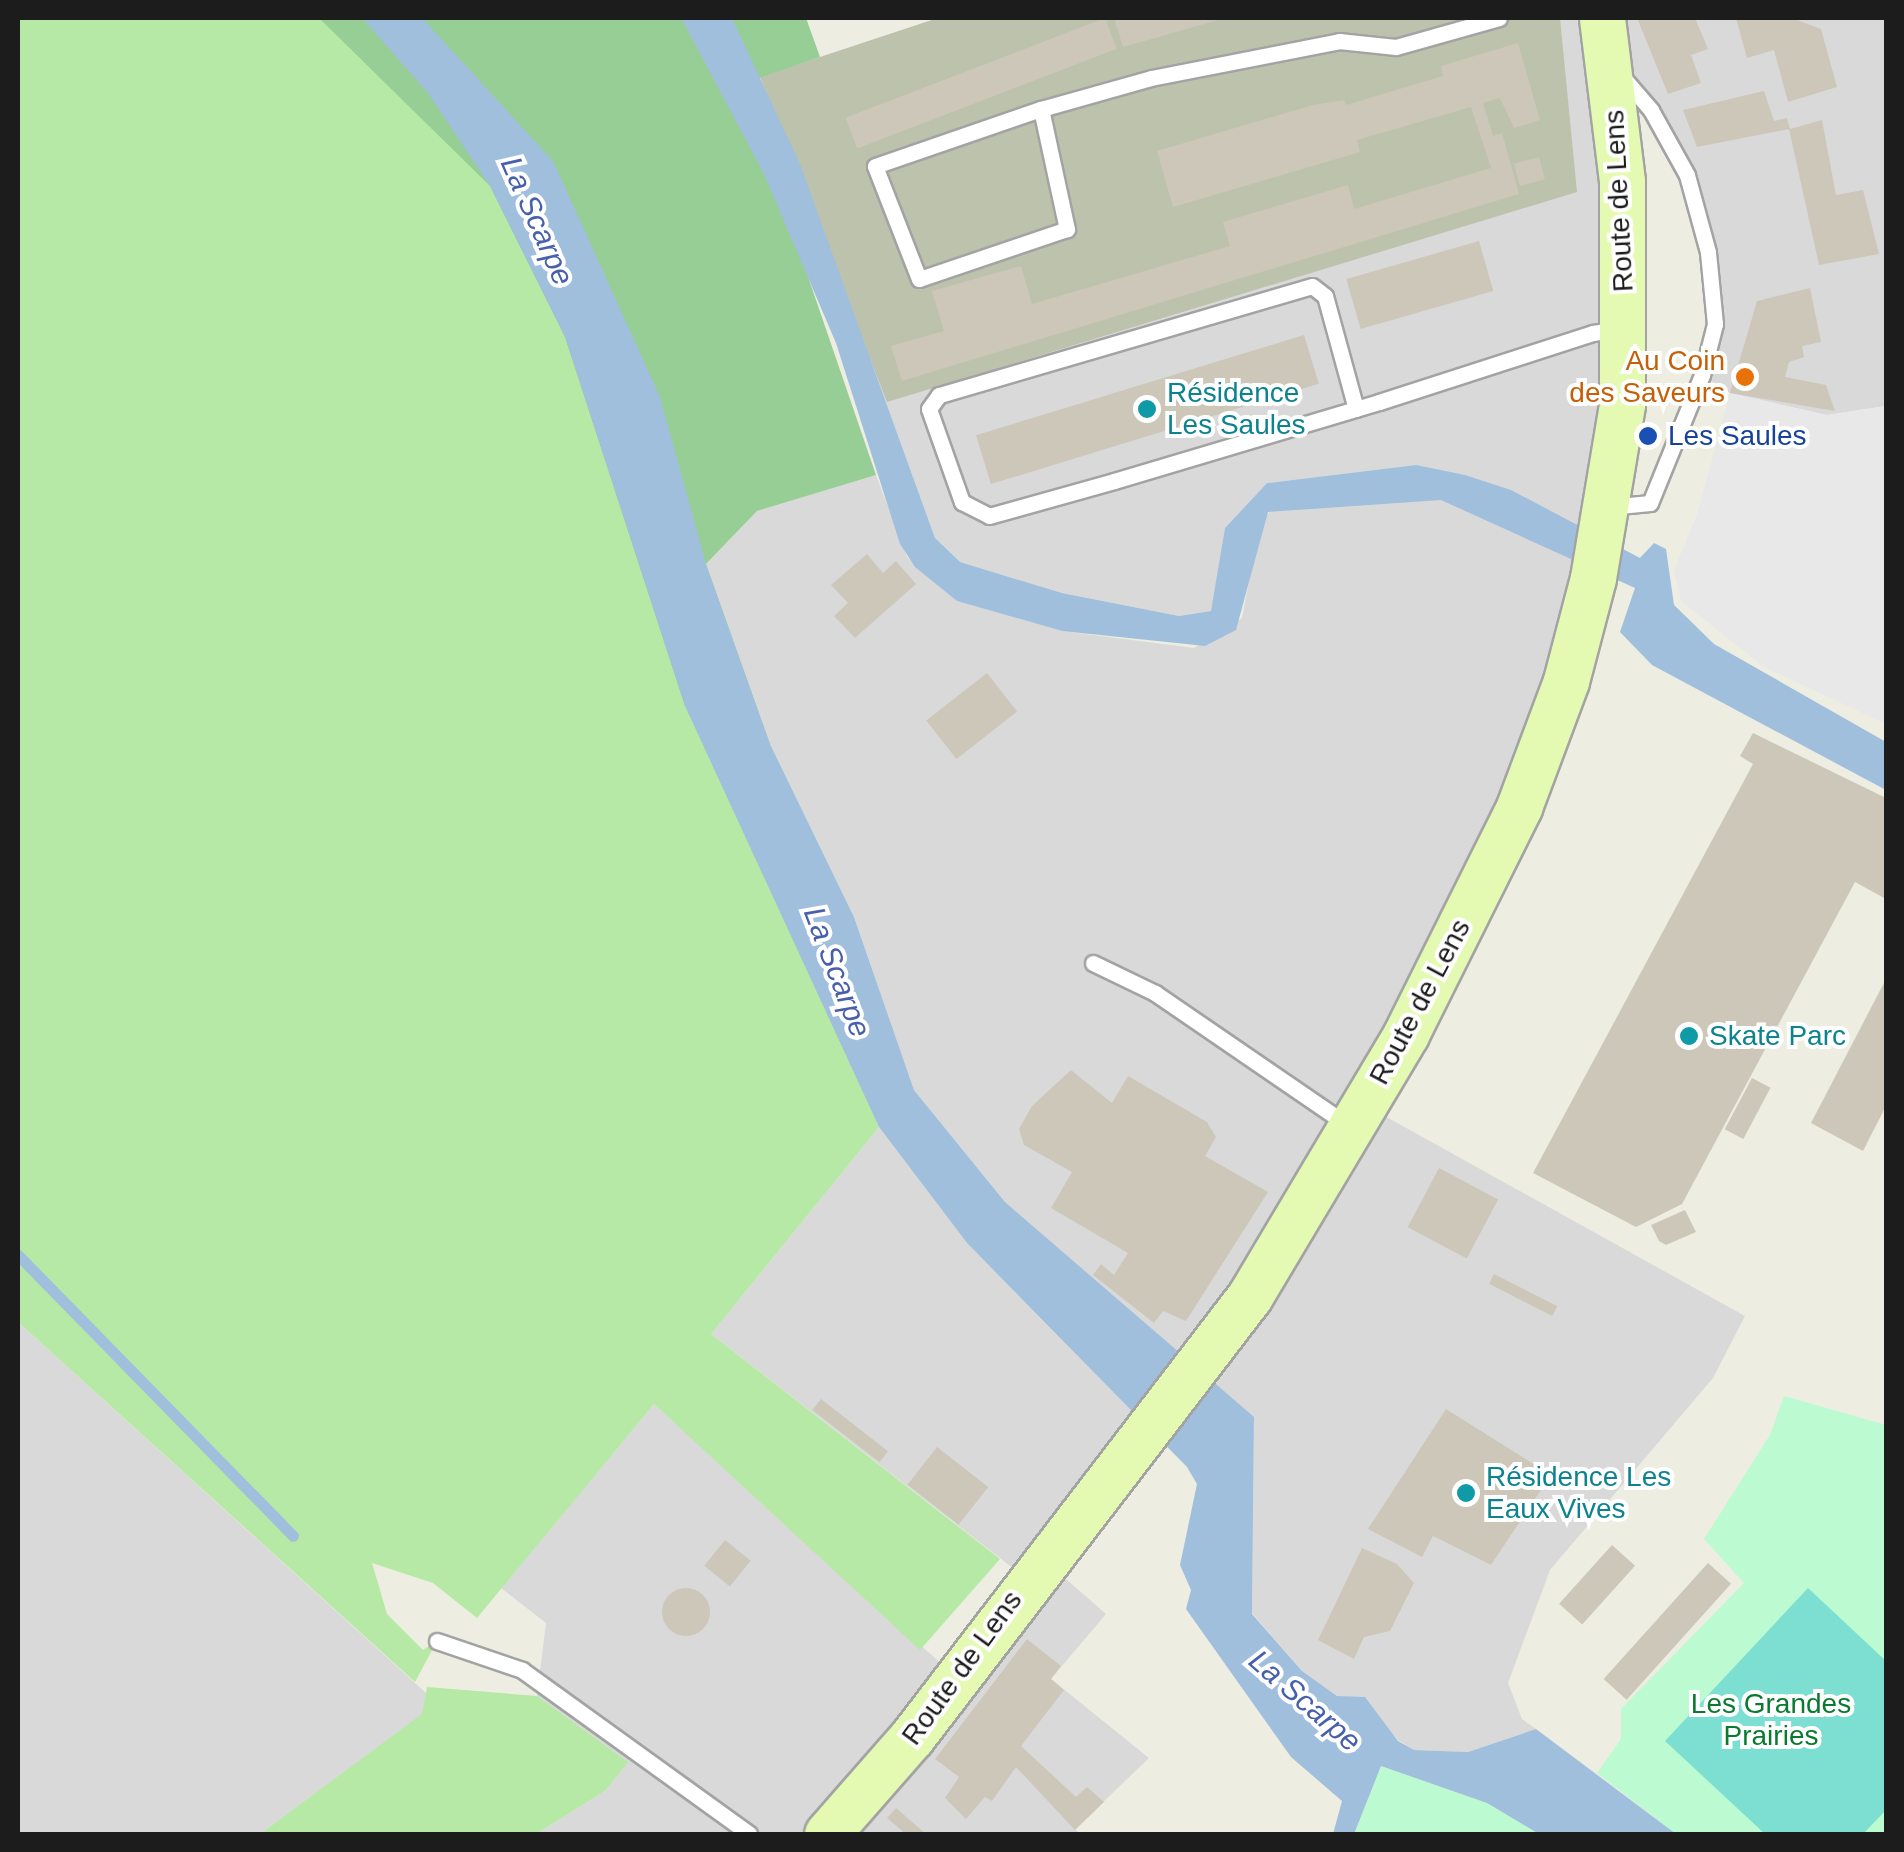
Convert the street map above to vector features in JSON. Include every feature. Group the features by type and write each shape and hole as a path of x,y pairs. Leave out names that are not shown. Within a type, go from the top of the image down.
{"main road":[{"name":"Route de Lens","path":"827,1834 912,1737 1250,1296 1406,1034 1519,807 1566,680 1593,578 1620,515 1626,328 1610,64 1602,18"}],"lane":[{"path":"1041,109 1067,229 919,279 874,166 1041,109 1151,78 1338,41 1396,47 1499,18"},
{"path":"1610,64 1650,110 1687,175 1715,292 1702,375 1620,515"},
{"path":"1356,408 1325,296 1312,286 939,395 929,408 962,502 990,516 1356,408 1626,328"},
{"path":"1093,963 1155,994 1352,1127"},
{"path":"438,1641 522,1670 749,1834"}],"shaded area":[{"path":"938,18 1886,18 1886,406 1827,415 1730,393 1702,375 1715,324 1687,175 1628,82 1623,276 1566,681 1365,1105 1745,1316 1713,1378 1550,1570 1508,1683 1522,1719 1536,1729 1468,1752 1414,1750 1398,1740 1362,1700 1337,1696 1302,1671 1252,1613 1254,1418 1005,1202 914,1090 854,917 770,744 706,564 757,511 876,475 907,557 957,601 1062,631 1194,648 1242,618 1261,520 1272,510 1508,490 1416,465 1267,483 1225,528 1212,611 1179,616 1062,593 960,562 945,550 935,538 800,164 760,77"},
{"path":"938,18 1560,18 1577,192 887,402 760,77"},
{"path":"1730,393 1827,415 1886,406 1886,724 1764,667 1681,601 1674,570 1697,515"},
{"path":"879,1127 967,1243 1150,1426 1043,1559 1106,1614 1051,1679 1149,1758 1075,1829 1080,1834 536,1834 605,1791 627,1762 537,1696 546,1623 501,1588 654,1404 957,1678 1027,1579 711,1334"},
{"path":"18,1322 426,1693 423,1714 260,1834 18,1834"}],"green space":[{"path":"18,18 395,18 505,149 812,906 842,1043 879,1127 711,1334 1000,1559 920,1650 654,1404 477,1618 433,1583 372,1563 387,1614 423,1650 437,1641 415,1682 18,1322"},
{"path":"319,18 806,18 820,57 742,84 876,475 757,511 706,564 770,744 685,706 565,337 490,186"},
{"name":"Les Grandes Prairies","path":"1784,1396 1886,1425 1886,1834 1676,1834 1597,1773 1621,1739 1621,1709 1744,1583 1704,1539 1770,1435"},
{"path":"1808,1588 1886,1661 1886,1810 1863,1834 1765,1834 1665,1741"},
{"path":"427,1687 537,1696 628,1762 605,1791 536,1834 260,1834 422,1714"},
{"path":"1381,1766 1487,1803 1539,1834 1354,1834"}],"water":[{"name":"La Scarpe","path":"362,18 422,18 553,161 660,397 706,564 770,744 854,917 914,1090 1005,1202 1254,1417 1252,1614 1302,1671 1337,1696 1365,1697 1398,1741 1414,1750 1468,1752 1536,1729 1676,1834 1539,1834 1487,1803 1381,1766 1354,1834 1333,1834 1342,1801 1291,1757 1186,1609 1191,1590 1180,1565 1197,1484 1187,1467 967,1243 879,1127 685,706 565,337 490,186 428,93"},
{"path":"681,18 732,18 800,164 935,538 960,562 1062,593 1179,616 1211,611 1225,528 1267,483 1416,465 1465,475 1511,490 1640,558 1654,543 1666,549 1674,605 1714,644 1886,742 1886,790 1652,665 1620,632 1635,588 1441,500 1268,512 1236,630 1205,646 1062,631 957,601 915,567 900,544 836,343 763,172"}],"building":[{"path":"1105,18 1117,49 857,148 845,118"},
{"path":"1114,18 1222,18 1222,19 1123,47"},
{"path":"1637,18 1695,18 1708,49 1691,55 1701,83 1668,94"},
{"path":"1736,18 1792,18 1821,29 1837,87 1788,102 1774,50 1747,58"},
{"path":"1518,43 1540,120 1514,128 1500,98 1483,103 1493,136 1502,133 1519,194 902,381 891,346 944,331 932,291 1021,266 1032,304 1230,246 1223,222 1348,185 1354,209 1491,168 1471,107 1357,140 1360,152 1173,207 1157,151 1313,105 1344,100 1346,105 1443,76 1441,66"},
{"path":"1764,91 1774,121 1787,118 1790,129 1822,120 1836,195 1863,190 1879,254 1819,265 1789,129 1697,147 1683,110"},
{"path":"1539,157 1545,179 1520,186 1514,164"},
{"path":"1479,241 1493,291 1361,329 1346,279"},
{"path":"1810,288 1821,342 1802,346 1804,357 1789,362 1785,377 1826,385 1835,411 1730,393 1757,301"},
{"name":"Résidence Les Saules","path":"1304,335 1319,384 991,484 976,435"},
{"path":"867,554 883,573 896,561 916,584 855,638 834,616 848,603 831,585"},
{"path":"987,673 1017,712 956,759 926,720"},
{"name":"Skate Parc","path":"1753,733 1886,798 1886,899 1855,882 1682,1204 1636,1227 1533,1173 1753,764 1740,756"},
{"path":"1886,979 1886,1106 1863,1151 1811,1123"},
{"path":"1071,1070 1112,1103 1128,1076 1207,1122 1216,1137 1205,1156 1268,1192 1186,1321 1163,1311 1154,1323 1093,1275 1101,1264 1114,1275 1128,1253 1051,1208 1072,1172 1024,1145 1019,1129 1032,1106"},
{"path":"1752,1078 1771,1088 1743,1139 1725,1129"},
{"path":"1439,1168 1498,1199 1467,1259 1408,1227"},
{"path":"1685,1210 1696,1232 1666,1245 1659,1241 1651,1225"},
{"path":"1494,1274 1557,1306 1552,1316 1489,1284"},
{"path":"821,1399 888,1451 879,1462 812,1410"},
{"name":"Résidence Les Eaux Vives","path":"1446,1409 1551,1475 1491,1565 1433,1536 1422,1557 1368,1529"},
{"path":"937,1447 988,1487 959,1525 907,1485"},
{"path":"725,1540 751,1561 730,1586 704,1566"},
{"path":"1612,1545 1635,1566 1582,1624 1559,1604"},
{"path":"1362,1548 1397,1564 1414,1583 1390,1631 1364,1637 1354,1659 1318,1640"},
{"path":"1708,1563 1731,1584 1627,1700 1604,1679"},
{"path":"686,1588 703,1595 710,1612 703,1629 686,1636 669,1629 662,1612 669,1595"},
{"path":"1027,1639 1061,1666 1051,1679 1064,1690 1021,1746 1076,1797 1087,1787 1104,1802 1075,1830 1016,1767 992,1801 985,1797 966,1819 945,1798 959,1777 935,1759"},
{"path":"896,1808 926,1834 906,1834 887,1818"}],"waterway":[{"path":"18,1255 293,1536"}],"place":[{"name":"Au Coin des Saveurs","path":"1745,377"},
{"name":"Résidence Les Saules","path":"1147,409"},
{"name":"Les Saules","path":"1648,436"},
{"name":"Skate Parc","path":"1689,1036"},
{"name":"Résidence Les Eaux Vives","path":"1466,1493"}]}
